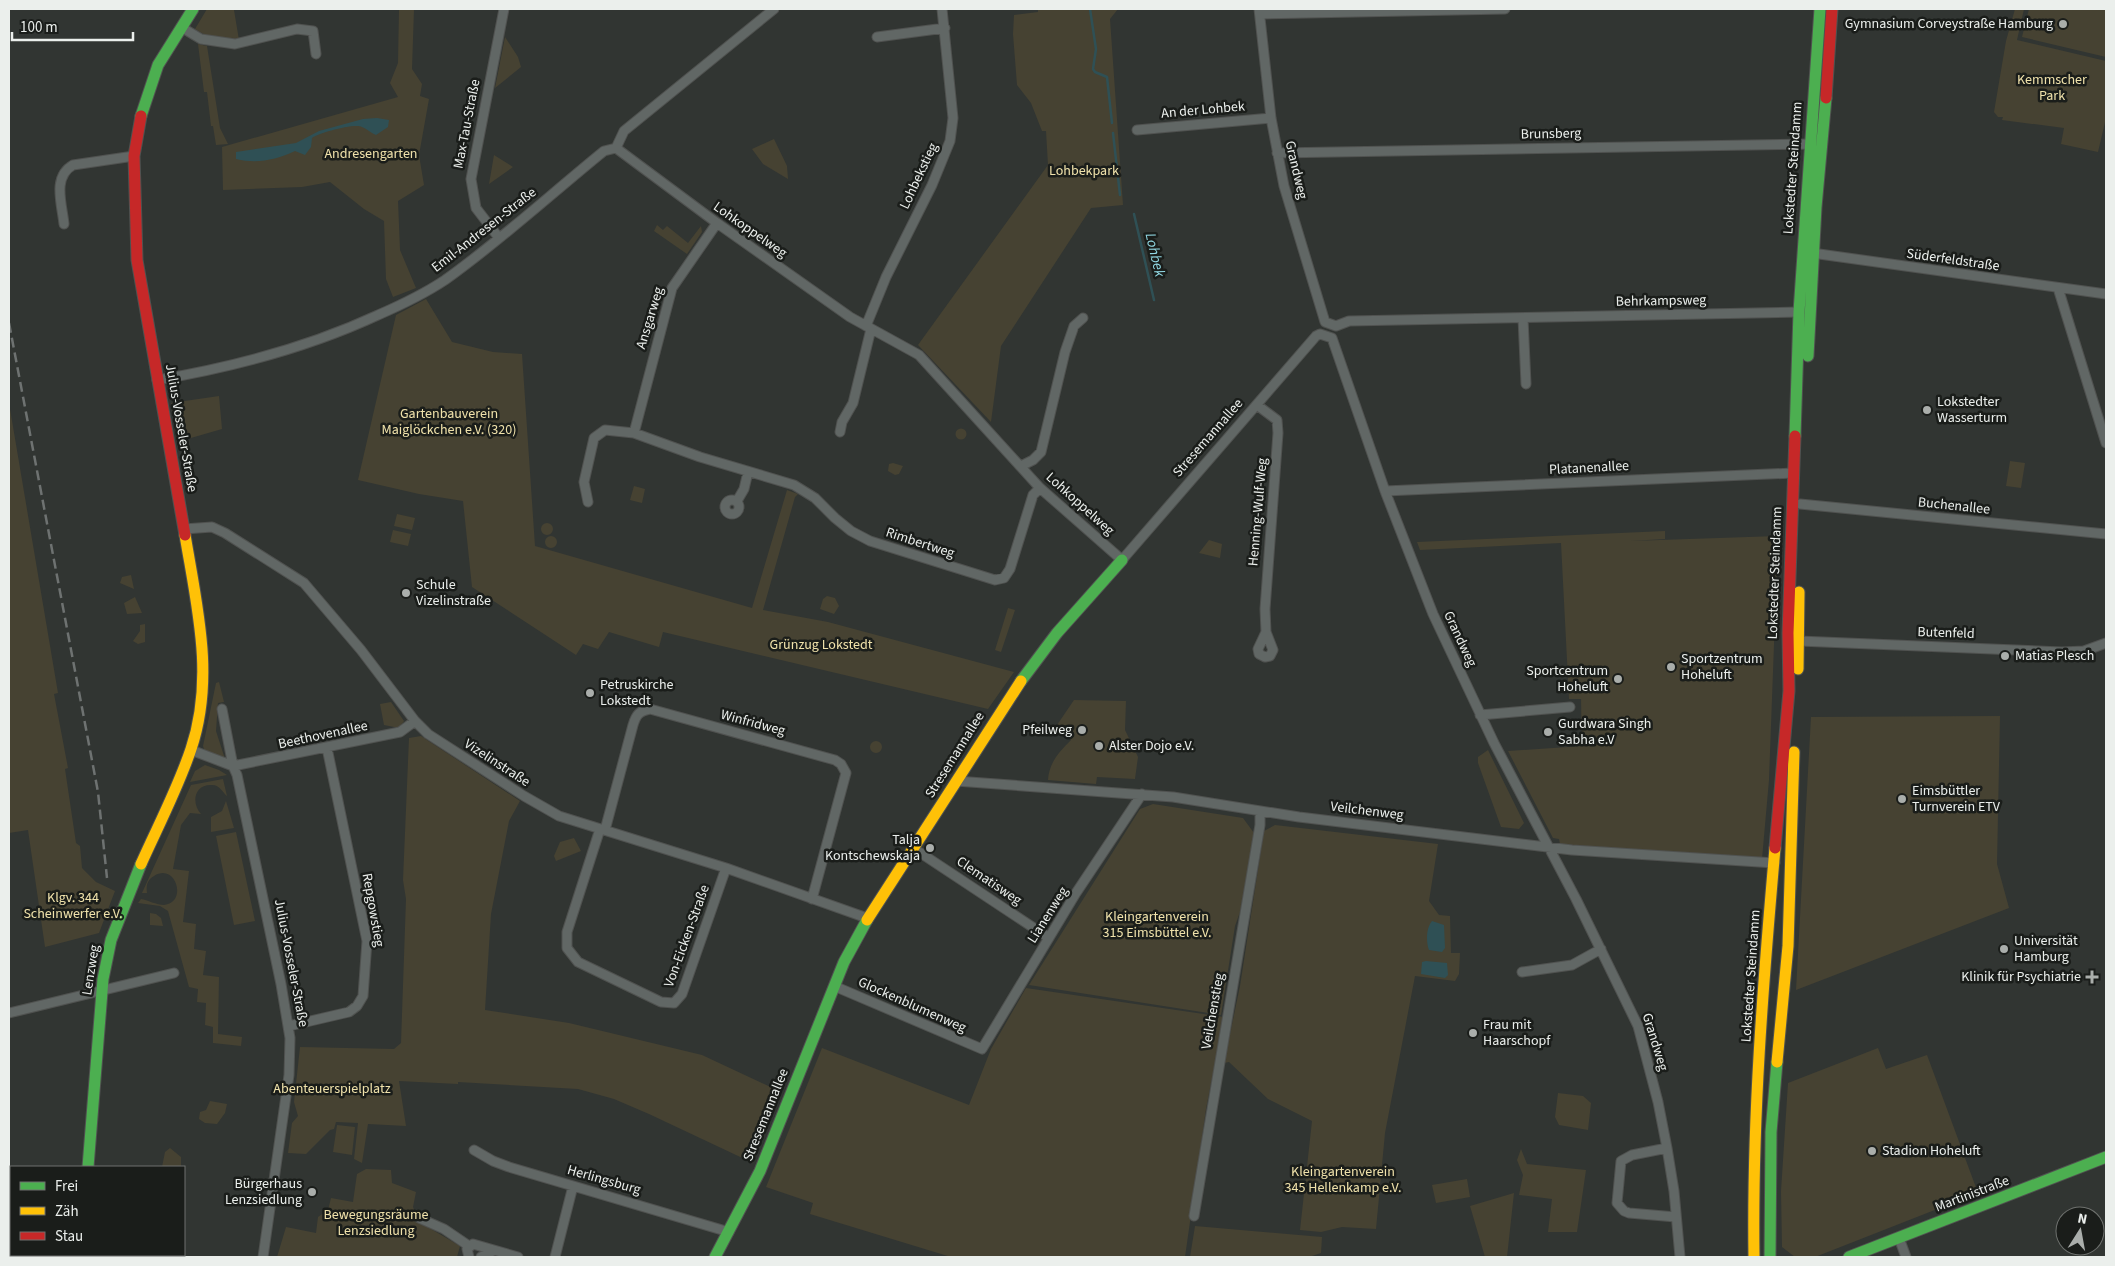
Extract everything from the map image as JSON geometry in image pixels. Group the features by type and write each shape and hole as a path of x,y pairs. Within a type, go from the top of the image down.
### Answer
{"main road":[{"name":"Julius-Vosseler-Straße","path":"193,9 158,65 149,88 134,156 138,260 204,649 205,671 201,704"},
{"name":"Lokstedter Steindamm","path":"1754,1257 1753,1183 1766,956 1789,691 1788,629 1799,312 1809,144 1820,9"},
{"name":"Lokstedter Steindamm","path":"1770,1257 1771,1132 1788,946 1799,641 1800,504 1813,255 1832,9"},
{"name":"Stresemannallee","path":"715,1257 760,1171 834,986 851,946 867,918 1029,669 1057,633 1122,560"},
{"name":"Lenzweg","path":"88,1166 104,971 119,916 190,750 201,704"},
{"name":"Martinistraße","path":"1849,1257 2106,1157"}],"street":[{"name":"Max-Tau-Straße","path":"499,238 476,208 471,179 504,9"},
{"path":"616,148 624,131 774,9"},
{"name":"Lohbekstieg","path":"869,328 886,278 932,185 950,141 953,118 942,9"},
{"path":"1259,12 1505,9"},
{"name":"Grandweg","path":"1259,12 1271,118 1284,186 1318,304 1325,322 1336,326"},
{"path":"181,27 201,39 235,44 297,29 313,31 316,54"},
{"path":"877,37 945,28"},
{"name":"An der Lohbek","path":"1137,130 1271,118"},
{"path":"1809,144 1820,156"},
{"name":"Brunsberg","path":"1277,152 1809,144"},
{"name":"Emil-Andresen-Straße","path":"157,380 266,358 342,332 419,296 444,280 499,238 604,151 616,148"},
{"name":"Lohkoppelweg","path":"616,148 717,223 869,328 902,344 919,356 1040,488 1122,560"},
{"path":"64,224 59,184 61,175 68,168 78,164 134,156"},
{"name":"Ansgarweg","path":"634,433 672,288 717,223"},
{"path":"1803,241 1813,255"},
{"name":"Süderfeldstraße","path":"1813,255 2106,294"},
{"path":"2058,288 2106,443"},
{"name":"Behrkampsweg","path":"1336,326 1349,321 1799,312"},
{"path":"1021,466 1033,460 1041,452 1065,352 1074,326 1083,318"},
{"path":"1523,318 1526,384"},
{"path":"840,432 842,422 853,403 869,328"},
{"name":"Grandweg","path":"1320,334 1332,338 1386,491 1433,614 1480,715 1546,846 1601,949 1638,1026 1658,1102 1667,1148 1680,1257"},
{"name":"Stresemannallee","path":"1122,560 1320,334"},
{"name":"Henning-Wulf-Weg","path":"1257,404 1277,420 1278,433 1265,603 1266,632"},
{"name":"Rimbertweg","path":"588,502 584,482 594,438 605,430 634,433 748,472 794,485 815,498 834,518 851,531 870,542 995,580 1004,578 1010,570 1033,495 1040,488"},
{"path":"737,501 744,489 748,472"},
{"name":"Platanenallee","path":"1386,491 1793,472"},
{"name":"Buchenallee","path":"1800,504 2106,534"},
{"name":"Vizelinstraße","path":"184,529 212,527 225,533 299,580 344,629 415,722 428,734 524,796 559,816 726,868 867,918"},
{"path":"1788,629 1799,641"},
{"name":"Butenfeld","path":"1799,641 2062,652 2084,651 2106,644"},
{"path":"1480,715 1570,707"},
{"name":"Julius-Vosseler-Straße","path":"222,709 289,1026 290,1069 263,1257"},
{"name":"Winfridweg","path":"602,829 636,715 643,710 650,709 835,760 841,764 846,773 812,899"},
{"name":"Beethovenallee","path":"233,766 400,732 415,722"},
{"name":"Repgowstieg","path":"289,1026 349,1012 357,1006 364,989 367,941 327,748"},
{"path":"190,750 233,766"},
{"name":"Veilchenweg","path":"956,781 1142,794 1260,811 1546,846 1775,862"},
{"name":"Lianenweg","path":"978,1049 982,1049 1049,938 1142,794"},
{"name":"Veilchenstieg","path":"1194,1216 1260,825 1260,811"},
{"name":"Von-Eicken-Straße","path":"602,829 567,932 567,948 578,962 661,1002 674,1003 682,994 726,868"},
{"name":"Clematisweg","path":"913,848 1049,938"},
{"path":"1522,972 1572,964 1601,949"},
{"path":"9,1013 174,973"},
{"name":"Glockenblumenweg","path":"834,986 978,1049"},
{"path":"1667,1148 1632,1155 1621,1161 1617,1203 1624,1211 1629,1213 1676,1217"},
{"name":"Herlingsburg","path":"474,1150 493,1161 729,1232"},
{"path":"555,1257 573,1186"},
{"path":"419,1218 444,1229 469,1246 478,1245 518,1257"},
{"path":"1898,1238 1906,1257"},
{"path":"469,1246 466,1253 469,1257"},
{"path":"480,1257 493,1251"}],"green space":[{"path":"207,9 239,9 234,10 239,40 207,36 195,29"},
{"name":"Andresengarten","path":"399,9 414,9 412,69 422,84 420,96 429,99 419,155 424,185 398,201 400,250 416,288 393,297 386,279 384,221 364,209 330,182 302,187 223,190 222,147 398,97 390,83 398,63"},
{"name":"Lohbekpark","path":"1038,9 1118,9 1110,19 1123,205 1091,208 1001,346 991,422 918,345 1048,165 1046,131 1042,131 1031,103 1017,85 1013,34 1014,15 1038,12"},
{"name":"Kemmscher Park","path":"2015,9 2024,9 2017,40 2106,61 2106,118 2098,152 2061,144 2064,128 2002,120 2003,117 1998,117 1994,112 2006,41"},
{"name":"Gymnasium Corveystraße Hamburg","path":"2029,9 2106,9 2106,57 2022,37"},
{"path":"505,37 518,57 521,67 495,88"},
{"path":"198,44 207,46 220,128 228,144 216,145 213,126 211,126 207,92 204,92"},
{"path":"774,139 787,166 788,179 763,164 752,149"},
{"path":"494,155 513,167 489,184"},
{"path":"657,225 663,230 667,226 688,243 701,226 702,232 687,254 654,231"},
{"name":"Gartenbauverein Maiglöckchen e.V. (320)","path":"426,299 452,342 493,352 522,354 535,546 752,608 787,490 798,494 795,497 763,610 828,622 1014,672 988,709 663,632 659,647 609,632 598,649 583,644 576,655 472,587 463,501 419,494 358,480 396,315"},
{"path":"219,396 222,429 177,442 171,403"},
{"name":"Klgv. 344 Scheinwerfer e.V.","path":"9,403 58,693 54,694 68,768 65,769 76,843 80,846 82,868 96,882 115,891 99,933 45,947 28,830 9,833"},
{"path":"961,428 967,434 961,440 955,434"},
{"path":"2010,461 2025,463 2021,488 2006,486"},
{"path":"893,463 903,466 899,474 895,475 888,471 889,464"},
{"path":"634,486 645,489 642,503 630,500"},
{"path":"397,514 415,518 412,530 394,526"},
{"path":"545,523 549,523 553,529 549,535 545,535 541,531 541,527"},
{"path":"393,530 411,534 408,546 390,542"},
{"name":"Sportzentrum Hoheluft","path":"1665,531 1665,539 1630,541 1778,536 1769,780 1762,859 1560,844 1559,839 1553,838 1508,751 1582,746 1581,699 1569,699 1561,543 1420,550 1417,542"},
{"path":"549,536 553,536 557,542 553,548 549,548 545,544 545,540"},
{"path":"1209,540 1222,544 1220,558 1199,553"},
{"path":"131,575 134,589 120,583 122,577"},
{"path":"827,596 835,598 839,606 834,614 820,609 823,599"},
{"path":"135,597 142,613 127,614 124,603"},
{"path":"1008,608 1015,610 1001,652 995,650"},
{"path":"145,624 145,642 138,644 133,641 140,631 140,625"},
{"path":"219,682 224,702 218,703 216,731 225,759 205,752 203,746 216,683"},
{"name":"Alster Dojo e.V.","path":"1074,700 1126,701 1125,730 1138,757 1135,779 1097,777 1096,784 1048,780 1050,768 1055,758 1071,740 1057,725"},
{"path":"391,702 404,721 399,728 384,725 380,704"},
{"name":"Eimsbüttler Turnverein ETV","path":"2000,716 1997,864 2009,908 1796,990 1811,717"},
{"name":"Abenteuerspielplatz","path":"421,736 520,801 509,821 491,914 485,1010 569,1023 702,1055 781,1092 753,1163 614,1099 578,1089 458,1082 458,1084 399,1081 406,1126 368,1124 362,1163 354,1159 358,1123 336,1122 334,1129 330,1130 306,1154 288,1153 292,1123 298,1116 294,1102 300,1047 394,1049 401,1043 406,899 403,880 409,738"},
{"path":"876,741 882,747 876,753 870,747"},
{"path":"1488,750 1524,823 1519,829 1501,827 1478,763 1478,757"},
{"path":"205,765 227,775 190,782 195,771"},
{"path":"223,779 227,796 215,785 206,786 198,791 195,800 201,814 190,813 181,825 173,869 189,871 183,922 196,924 194,949 206,951 203,975 219,977 218,1034 242,1037 241,1046 213,1043 213,1027 205,1025 206,1003 197,1002 198,989 189,987 168,911 160,906 138,903 141,899 164,905 171,903 176,898 176,884 173,878 168,874 162,873 148,881 147,893 142,893 191,785"},
{"path":"226,801 234,828 211,832 211,817 222,811"},
{"name":"Kleingartenverein 315 Eimsbüttel e.V.","path":"1153,804 1243,818 1254,833 1240,912 1235,926 1221,1015 1029,985 1140,809"},
{"name":"Kleingartenverein 345 Hellenkamp e.V.","path":"1275,825 1438,844 1429,901 1439,915 1450,916 1451,953 1460,953 1459,974 1455,981 1415,976 1385,1133 1376,1229 1342,1227 1321,1232 1300,1230 1312,1121 1268,1099 1229,1062 1224,1063 1240,986 1264,831"},
{"path":"236,832 255,921 234,925 216,836"},
{"path":"574,838 581,851 556,861 554,856 560,842"},
{"path":"150,913 156,914 161,918 163,926 150,925"},
{"path":"1026,988 1224,1017 1206,1109 1185,1257 951,1257 810,1214 813,1203 766,1187 822,1048 969,1105 991,1049"},
{"name":"Stadion Hoheluft","path":"1878,1048 1886,1069 1927,1055 1978,1193 1815,1257 1795,1257 1782,1247 1781,1191 1788,1083"},
{"path":"1558,1093 1583,1096 1591,1103 1588,1130 1559,1125 1555,1117"},
{"path":"210,1101 227,1104 225,1113 217,1124 205,1123 199,1119 200,1112 206,1110"},
{"path":"337,1125 355,1127 352,1155 333,1152"},
{"path":"170,1148 181,1157 181,1166 162,1166 165,1152"},
{"path":"1521,1149 1527,1164 1586,1170 1577,1232 1548,1232 1552,1199 1519,1195 1523,1175 1517,1160"},
{"name":"Bewegungsräume Lenzsiedlung","path":"366,1169 391,1170 392,1183 416,1192 413,1207 419,1222 460,1246 457,1257 277,1257 286,1227 316,1233 318,1217 328,1210 331,1198 353,1202 357,1174"},
{"path":"1467,1179 1470,1197 1436,1203 1432,1185"},
{"path":"1514,1193 1507,1257 1485,1257 1470,1206"},
{"path":"1195,1226 1322,1237 1321,1253 1309,1257 1190,1257"},
{"path":"10,1252 10,1256 62,1256 61,1257 9,1257"}],"water":[{"path":"377,118 389,120 388,127 376,135 362,127 345,127 312,138 311,147 305,155 295,151 281,157 266,160 236,159 236,152 296,143 319,131 363,119"},
{"path":"1432,921 1444,925 1445,948 1442,952 1429,950 1427,935"},
{"path":"1422,962 1447,963 1448,975 1445,978 1421,974"}],"waterway":[{"name":"Lohbek","path":"1090,9 1096,49 1093,69 1095,72 1107,77 1112,123"},
{"name":"Lohbek","path":"1113,133 1120,195"},
{"name":"Lohbek","path":"1134,214 1154,300"}],"railway":[{"path":"9,323 98,792 107,878"}],"traffic: fast":[{"path":"141,116 158,65 193,9"},
{"path":"1795,436 1799,312 1820,9"},
{"path":"1808,356 1816,207 1826,98"},
{"path":"1021,681 1057,633 1122,560"},
{"path":"88,1166 103,979 111,940 141,864"},
{"path":"715,1257 760,1171 844,962 867,920"},
{"path":"1770,1257 1771,1132 1777,1062"},
{"path":"1849,1257 2106,1157"}],"traffic: slow":[{"path":"141,864 186,764 198,722 202,696 202,642 185,535"},
{"path":"1798,669 1799,592"},
{"path":"867,920 1021,681"},
{"path":"1777,1062 1788,946 1794,752"},
{"path":"1754,1257 1757,1103 1775,848"}],"traffic: jam":[{"path":"1826,98 1832,9"},
{"path":"141,116 134,156 137,260 185,535"},
{"path":"1775,848 1789,691 1788,633 1795,436"}],"place":[{"name":"Gymnasium Corveystraße Hamburg","path":"2063,24"},
{"name":"Lokstedter Wasserturm","path":"1927,410"},
{"name":"Schule Vizelinstraße","path":"406,593"},
{"name":"Matias Plesch","path":"2005,656"},
{"name":"Sportzentrum Hoheluft","path":"1671,667"},
{"name":"Sportcentrum Hoheluft","path":"1618,679"},
{"name":"Petruskirche Lokstedt","path":"590,693"},
{"name":"Pfeilweg","path":"1082,730"},
{"name":"Gurdwara Singh Sabha e.V","path":"1548,732"},
{"name":"Alster Dojo e.V.","path":"1099,746"},
{"name":"Eimsbüttler Turnverein ETV","path":"1902,799"},
{"name":"Talja Kontschewskaja","path":"930,848"},
{"name":"Universität Hamburg","path":"2004,949"},
{"name":"Klinik für Psychiatrie","path":"2092,977"},
{"name":"Frau mit Haarschopf","path":"1473,1033"},
{"name":"Stadion Hoheluft","path":"1872,1151"},
{"name":"Bürgerhaus Lenzsiedlung","path":"312,1192"}],"park label":[{"name":"Grünzug Lokstedt","path":"821,645"}]}
